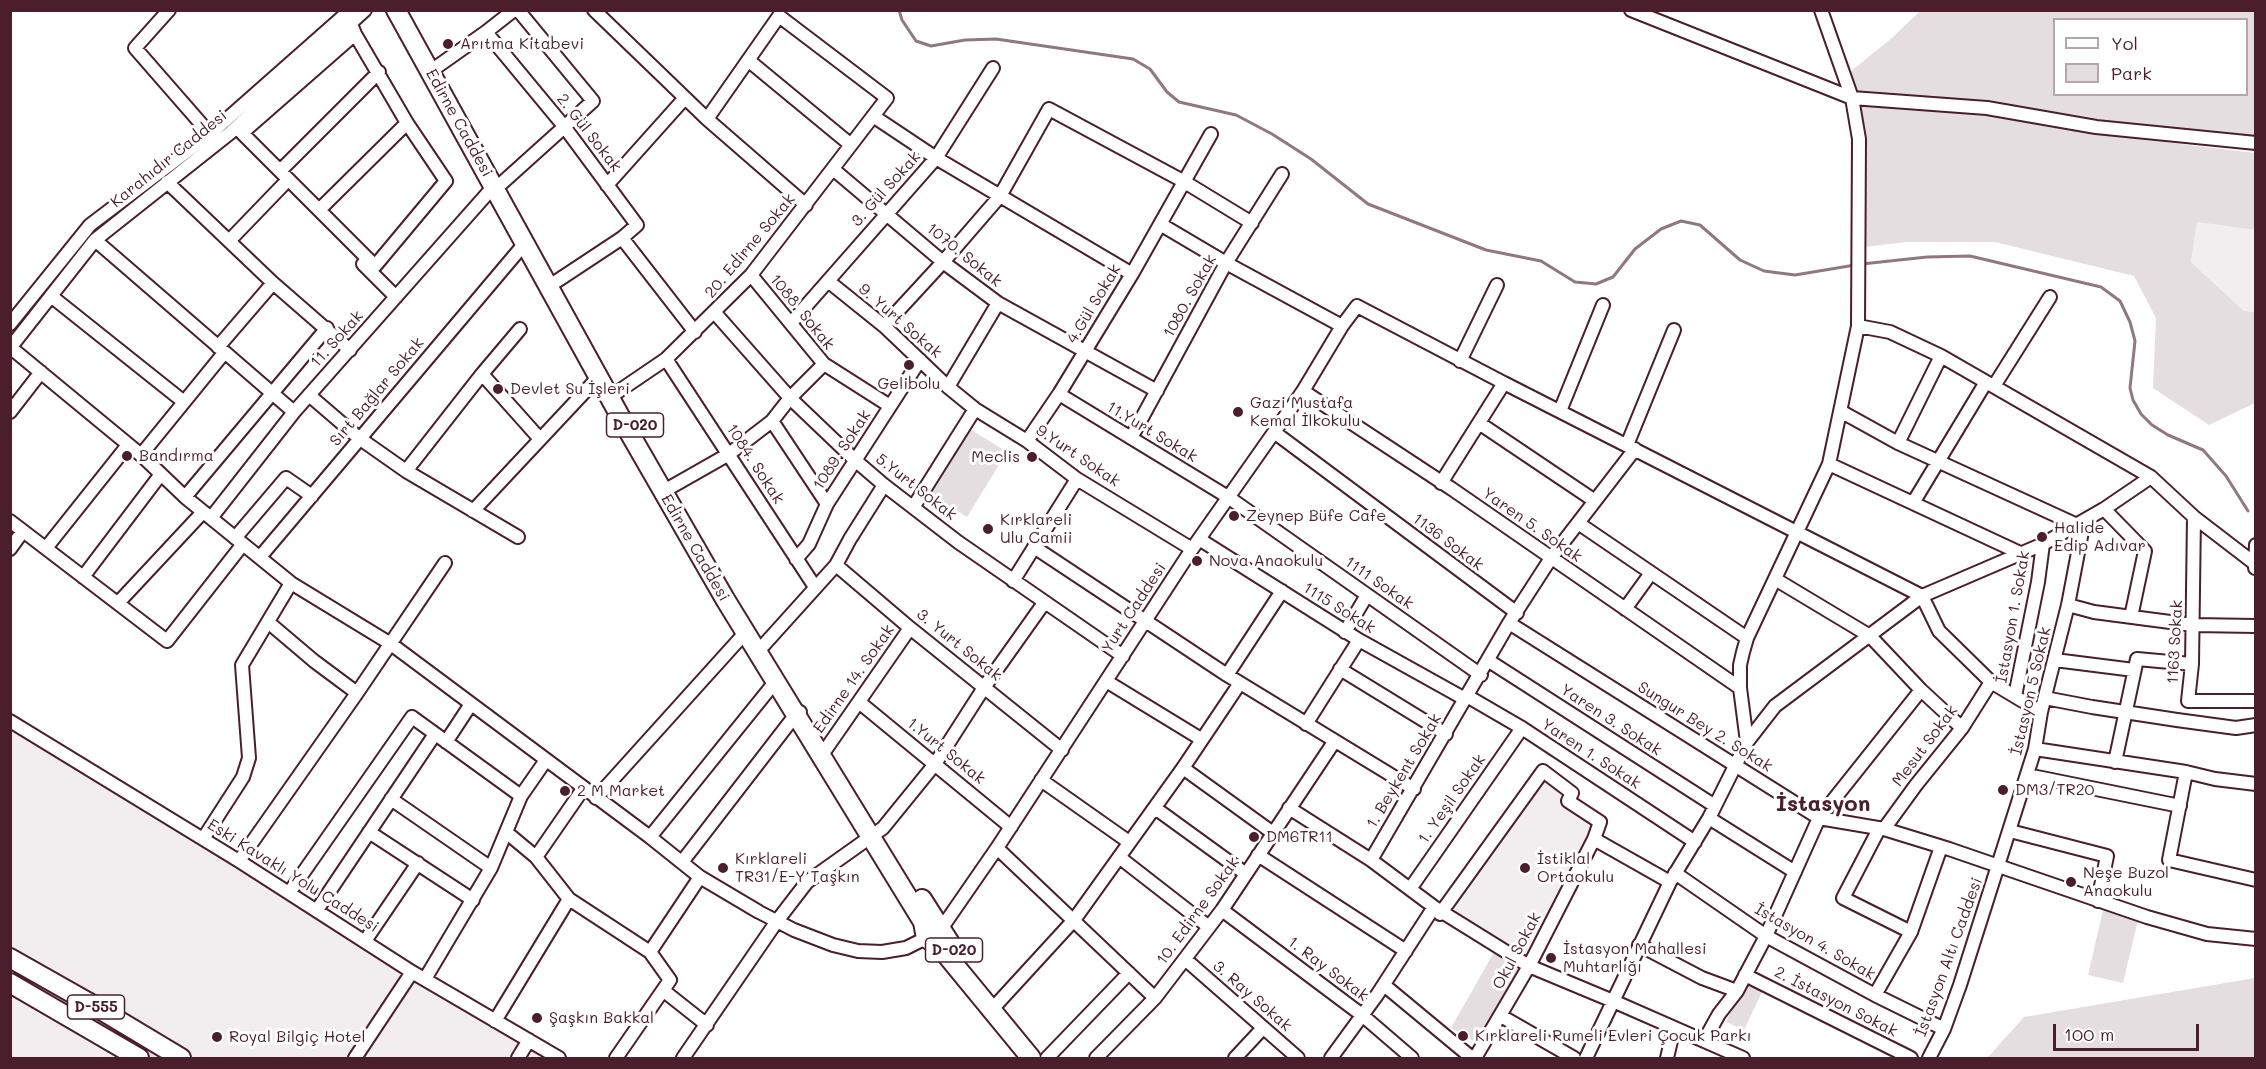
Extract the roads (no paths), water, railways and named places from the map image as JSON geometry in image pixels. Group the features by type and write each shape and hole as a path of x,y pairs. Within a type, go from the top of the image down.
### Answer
{"highway":[{"name":"Edirne Caddesi","path":"396,10 557,280 616,393 799,713 934,934 1031,1059"},
{"name":"Edirne Caddesi","path":"407,10 438,66 589,362 745,633 775,682 825,749 873,834"},
{"name":"Edirne Caddesi","path":"934,934 1045,1059"},
{"name":"D-555","path":"10,958 181,1059"},
{"name":"D-555","path":"10,983 139,1059"}],"street":[{"path":"169,10 135,48 210,134"},
{"path":"10,324 90,225 210,134 352,10"},
{"name":"Karahıdır Caddesi","path":"11,348 96,240 230,133 353,29 365,10"},
{"path":"438,66 516,10"},
{"name":"11. Sokak","path":"118,603 207,515 294,412 498,184 592,102 516,10"},
{"path":"594,10 684,99 806,205"},
{"path":"1631,10 1852,98 1988,108 2096,127 2256,143"},
{"path":"1747,742 1740,688 1740,665 1747,639 1829,464 1842,412 1858,326 1858,139 1852,98 1821,10"},
{"name":"20. Edirne Sokak","path":"616,393 666,359 751,275 887,98 779,16 748,60"},
{"path":"353,29 379,72 408,123 446,181 375,266 242,134 353,29"},
{"name":"2. Gül Sokak","path":"486,32 564,127 638,225 622,238"},
{"path":"707,119 748,60 851,145"},
{"name":"3. Gül Sokak","path":"791,323 936,158 993,68"},
{"path":"280,171 379,72"},
{"path":"608,184 684,99"},
{"path":"884,326 1000,196 1049,109 1183,181 1252,223"},
{"path":"873,116 936,158 1132,274"},
{"path":"319,210 408,123"},
{"path":"230,133 396,297"},
{"name":"4.Gül Sokak","path":"1027,441 1059,394 1132,274 1210,134"},
{"name":"1070. Sokak","path":"833,169 943,262 998,303 1157,391"},
{"name":"1080. Sokak","path":"1131,438 1226,263 1282,174"},
{"path":"167,182 273,283 350,350"},
{"path":"229,241 283,185"},
{"path":"1160,224 1342,326"},
{"path":"557,280 622,238 695,332"},
{"path":"96,240 294,412"},
{"name":"Sırt Bağlar Sokak","path":"260,557 520,249"},
{"name":"1088. Sokak","path":"751,275 825,364 890,406"},
{"name":"9. Yurt Sokak","path":"828,281 884,326 948,387"},
{"path":"141,455 184,402 273,283"},
{"path":"1497,285 1460,360 1922,596 1939,631 1991,682 2041,712"},
{"path":"51,296 184,402"},
{"path":"1913,504 1990,384 2050,297"},
{"path":"948,387 998,303"},
{"path":"1560,411 1603,305"},
{"name":"Yurt Caddesi","path":"934,934 998,848 1195,544 1303,391 1342,326 1357,306 1460,360"},
{"name":"5.Yurt Sokak","path":"715,313 790,398 884,485 958,542 1123,656"},
{"path":"1858,326 1890,332 1941,356 2151,477 2194,517 2255,567"},
{"path":"185,497 327,328"},
{"path":"406,471 520,329"},
{"name":"1. Beykent Sokak","path":"1371,860 1513,618 1551,558 1595,501 1631,447 1674,330"},
{"path":"11,348 141,455 185,497 291,583 391,644 650,837 700,877 759,912 832,945 858,951 895,950 906,948 934,934"},
{"path":"1898,443 1941,356"},
{"name":"1084. Sokak","path":"666,359 816,587"},
{"name":"1089. Sokak","path":"796,559 809,544 827,504 920,360"},
{"path":"671,487 729,454 772,421 790,398 825,364"},
{"path":"10,412 41,372"},
{"path":"482,374 540,439"},
{"path":"473,511 593,383"},
{"path":"1442,483 1504,383"},
{"name":"9.Yurt Sokak","path":"948,387 975,409 1027,441 1077,479 1195,544"},
{"name":"Yaren 5. Sokak","path":"1303,391 1442,483 1740,688"},
{"name":"11.Yurt Sokak","path":"1059,394 1228,497"},
{"path":"309,395 359,438 406,471 518,537"},
{"path":"914,506 975,409"},
{"path":"1842,412 1898,443 2080,523"},
{"path":"772,421 827,504"},
{"path":"1479,423 1595,501"},
{"name":"1136 Sokak","path":"1274,432 1513,618"},
{"path":"46,548 128,445"},
{"path":"1829,464 2020,553"},
{"path":"83,577 161,474"},
{"path":"1586,1059 1672,878 1709,818 1747,742 1775,706 1922,596 2043,544 2104,509 2151,477"},
{"path":"10,521 167,641 286,478 312,495"},
{"path":"1013,580 1077,479"},
{"path":"762,647 836,565 884,485"},
{"name":"1111 Sokak","path":"1228,497 1481,675"},
{"path":"2104,509 2145,551 2131,617"},
{"name":"1163 Sokak","path":"2194,517 2192,664 2188,701 2256,701"},
{"path":"1578,523 1747,639"},
{"name":"İstasyon 5 Sokak","path":"1999,866 2035,749 2041,712 2068,606 2080,523"},
{"path":"10,549 23,531"},
{"name":"1115 Sokak","path":"1195,544 1282,591 1359,640 1466,698"},
{"name":"İstasyon 1. Sokak","path":"2016,696 2043,544"},
{"path":"2255,567 2256,546"},
{"path":"1034,547 1227,675 1414,789"},
{"path":"239,861 445,563"},
{"name":"3. Yurt Sokak","path":"836,565 910,628 1062,750"},
{"path":"1625,609 1651,573"},
{"path":"1775,579 1870,636 1921,690 1962,728"},
{"path":"203,839 243,777 249,758 242,665 291,583"},
{"path":"1227,675 1282,591"},
{"path":"1345,632 1367,595"},
{"path":"683,1059 777,921 807,882 890,820 935,764 1044,603"},
{"path":"2068,606 2193,625 2256,626"},
{"name":"Sungur Bey 2. Sokak","path":"1513,618 1735,765 1820,818 1881,829 1999,866 2098,901 2207,934 2256,939"},
{"path":"268,622 314,661 357,693"},
{"name":"Edirne 14. Sokak","path":"825,749 910,628"},
{"path":"596,798 745,633"},
{"path":"1306,724 1359,640"},
{"path":"2115,762 2137,659 2192,664"},
{"path":"2055,660 2134,670"},
{"name":"Yaren 3. Sokak","path":"1489,661 1715,806"},
{"path":"1341,669 1446,734"},
{"path":"1106,681 1201,739"},
{"path":"650,837 775,682"},
{"name":"Mesut Sokak","path":"1911,932 1843,898 1881,829 1962,728 1991,682"},
{"path":"996,1005 1074,920 1155,808 1240,683"},
{"path":"1704,1041 1719,1014 1737,991 1766,936 1820,818 1921,690"},
{"name":"Yaren 1. Sokak","path":"1466,698 1522,728 1695,842"},
{"path":"2045,698 2236,728 2256,725"},
{"name":"1.Yurt Sokak","path":"859,702 1011,827"},
{"path":"446,742 471,704"},
{"path":"682,862 799,713"},
{"path":"289,893 412,717 521,796"},
{"name":"Eski Kavaklı Yolu Caddesi","path":"10,721 239,861 412,972 559,1059"},
{"name":"1. Yeşil Sokak","path":"1410,889 1522,728"},
{"path":"317,910 435,734"},
{"name":"10. Edirne Sokak","path":"1096,1059 1155,998 1222,910 1334,742"},
{"path":"2035,749 2186,772 2215,779 2256,783"},
{"path":"425,979 491,868 521,796 546,760"},
{"path":"1183,768 1273,833"},
{"path":"1331,1059 1406,951 1439,911 1543,771 1572,793 1568,801 1600,822 1594,839 1672,878"},
{"path":"2186,772 2169,860 2256,880"},
{"path":"2027,776 2180,806"},
{"path":"1041,780 1129,842"},
{"path":"536,857 583,789"},
{"path":"391,799 491,868"},
{"path":"1155,808 1246,874"},
{"path":"1289,808 1371,860 1439,911 1528,966 1743,1059"},
{"path":"1709,818 1795,872"},
{"path":"506,831 536,857 569,899 650,952 670,980 616,1059"},
{"path":"2010,831 2107,856 2098,901"},
{"path":"369,832 473,900"},
{"name":"Okul Sokak","path":"1473,1059 1501,1016 1594,839"},
{"path":"1875,995 1911,932 1941,847"},
{"path":"998,848 1155,998"},
{"path":"1258,855 1406,951"},
{"path":"1119,857 1209,927"},
{"path":"365,941 417,863"},
{"name":"İstasyon Altı Caddesi","path":"1929,1059 1944,1029 1999,866"},
{"path":"650,952 700,877"},
{"name":"İstasyon 4. Sokak","path":"1672,878 1766,936 1875,995 1944,1029"},
{"path":"495,1021 569,899"},
{"name":"1. Ray Sokak","path":"1222,910 1362,1015 1412,1059"},
{"path":"1640,945 1702,978 1737,991"},
{"name":"3. Ray Sokak","path":"1185,959 1298,1059"},
{"path":"355,1059 412,972"},
{"path":"1045,1059 1129,973"},
{"name":"2. İstasyon Sokak","path":"1745,975 1911,1059"},
{"path":"1384,985 1473,1059"},
{"path":"664,991 707,1024"},
{"path":"1501,1016 1574,1059"},
{"path":"1235,1059 1263,1028"},
{"path":"1668,1059 1674,1028"},
{"path":"518,1059 529,1040"}],"waterway":[{"path":"899,10 902,20 916,41 931,46 965,40 996,39 1133,59 1150,69 1167,92 1179,102 1236,115 1272,134 1311,159 1368,204 1486,250 1541,261 1575,282 1596,284 1613,277 1635,249 1661,229 1681,221 1700,225 1740,260 1764,271 1795,275 1855,265"},
{"path":"1862,264 1927,257 1970,256 2101,287 2120,301 2130,322 2135,341 2130,388 2133,400 2141,414 2152,425 2168,435 2203,450 2226,476 2248,511"}],"place":[{"name":"Arıtma Kitabevi","path":"448,44"},
{"name":"Gelibolu","path":"909,365"},
{"name":"Devlet Su İşleri","path":"498,389"},
{"name":"Gazi Mustafa Kemal İlkokulu","path":"1238,412"},
{"name":"Bandırma","path":"127,456"},
{"name":"Meclis","path":"1032,457"},
{"name":"Zeynep Büfe Cafe","path":"1234,516"},
{"name":"Kırklareli Ulu Camii","path":"988,529"},
{"name":"Halide Edip Adıvar","path":"2042,537"},
{"name":"Nova Anaokulu","path":"1197,561"},
{"name":"DM3/TR20","path":"2003,790"},
{"name":"2 M Market","path":"565,791"},
{"name":"DM6TR11","path":"1254,837"},
{"name":"Kırklareli TR31/E-Y Taşkın","path":"723,868"},
{"name":"İstiklal Ortaokulu","path":"1525,868"},
{"name":"Neşe Buzol Anaokulu","path":"2071,882"},
{"name":"İstasyon Mahallesi Muhtarlığı","path":"1551,958"},
{"name":"Şaşkın Bakkal","path":"537,1018"},
{"name":"Kırklareli Rumeli Evleri Çocuk Parkı","path":"1463,1036"},
{"name":"Royal Bilgiç Hotel","path":"217,1037"}],"district":[{"name":"İstasyon","path":"1823,804"}]}
